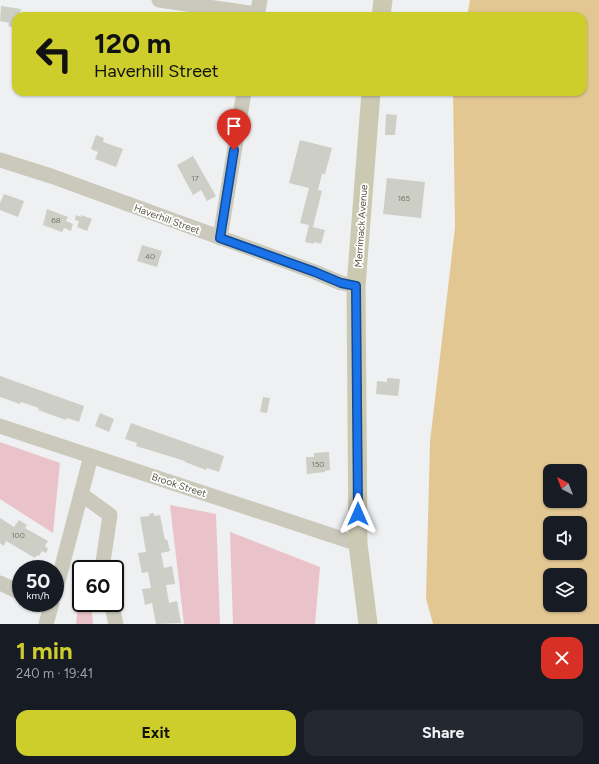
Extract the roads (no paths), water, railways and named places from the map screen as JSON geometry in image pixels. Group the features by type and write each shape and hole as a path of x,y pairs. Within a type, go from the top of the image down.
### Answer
{"main road":[{"path":"381,12 383,0"},
{"name":"Merrimack Avenue","path":"368,624 358,544 356,286 371,96"}],"street":[{"path":"159,0 258,10"},
{"path":"220,238 243,96"},
{"name":"Haverhill Street","path":"0,160 51,176 315,272 341,283 356,286"},
{"name":"Brook Street","path":"0,426 358,544"},
{"path":"62,560 91,456"},
{"path":"81,494 110,515 103,560"},
{"path":"0,583 12,589"},
{"path":"46,624 49,612"},
{"path":"113,612 116,624"}]}
